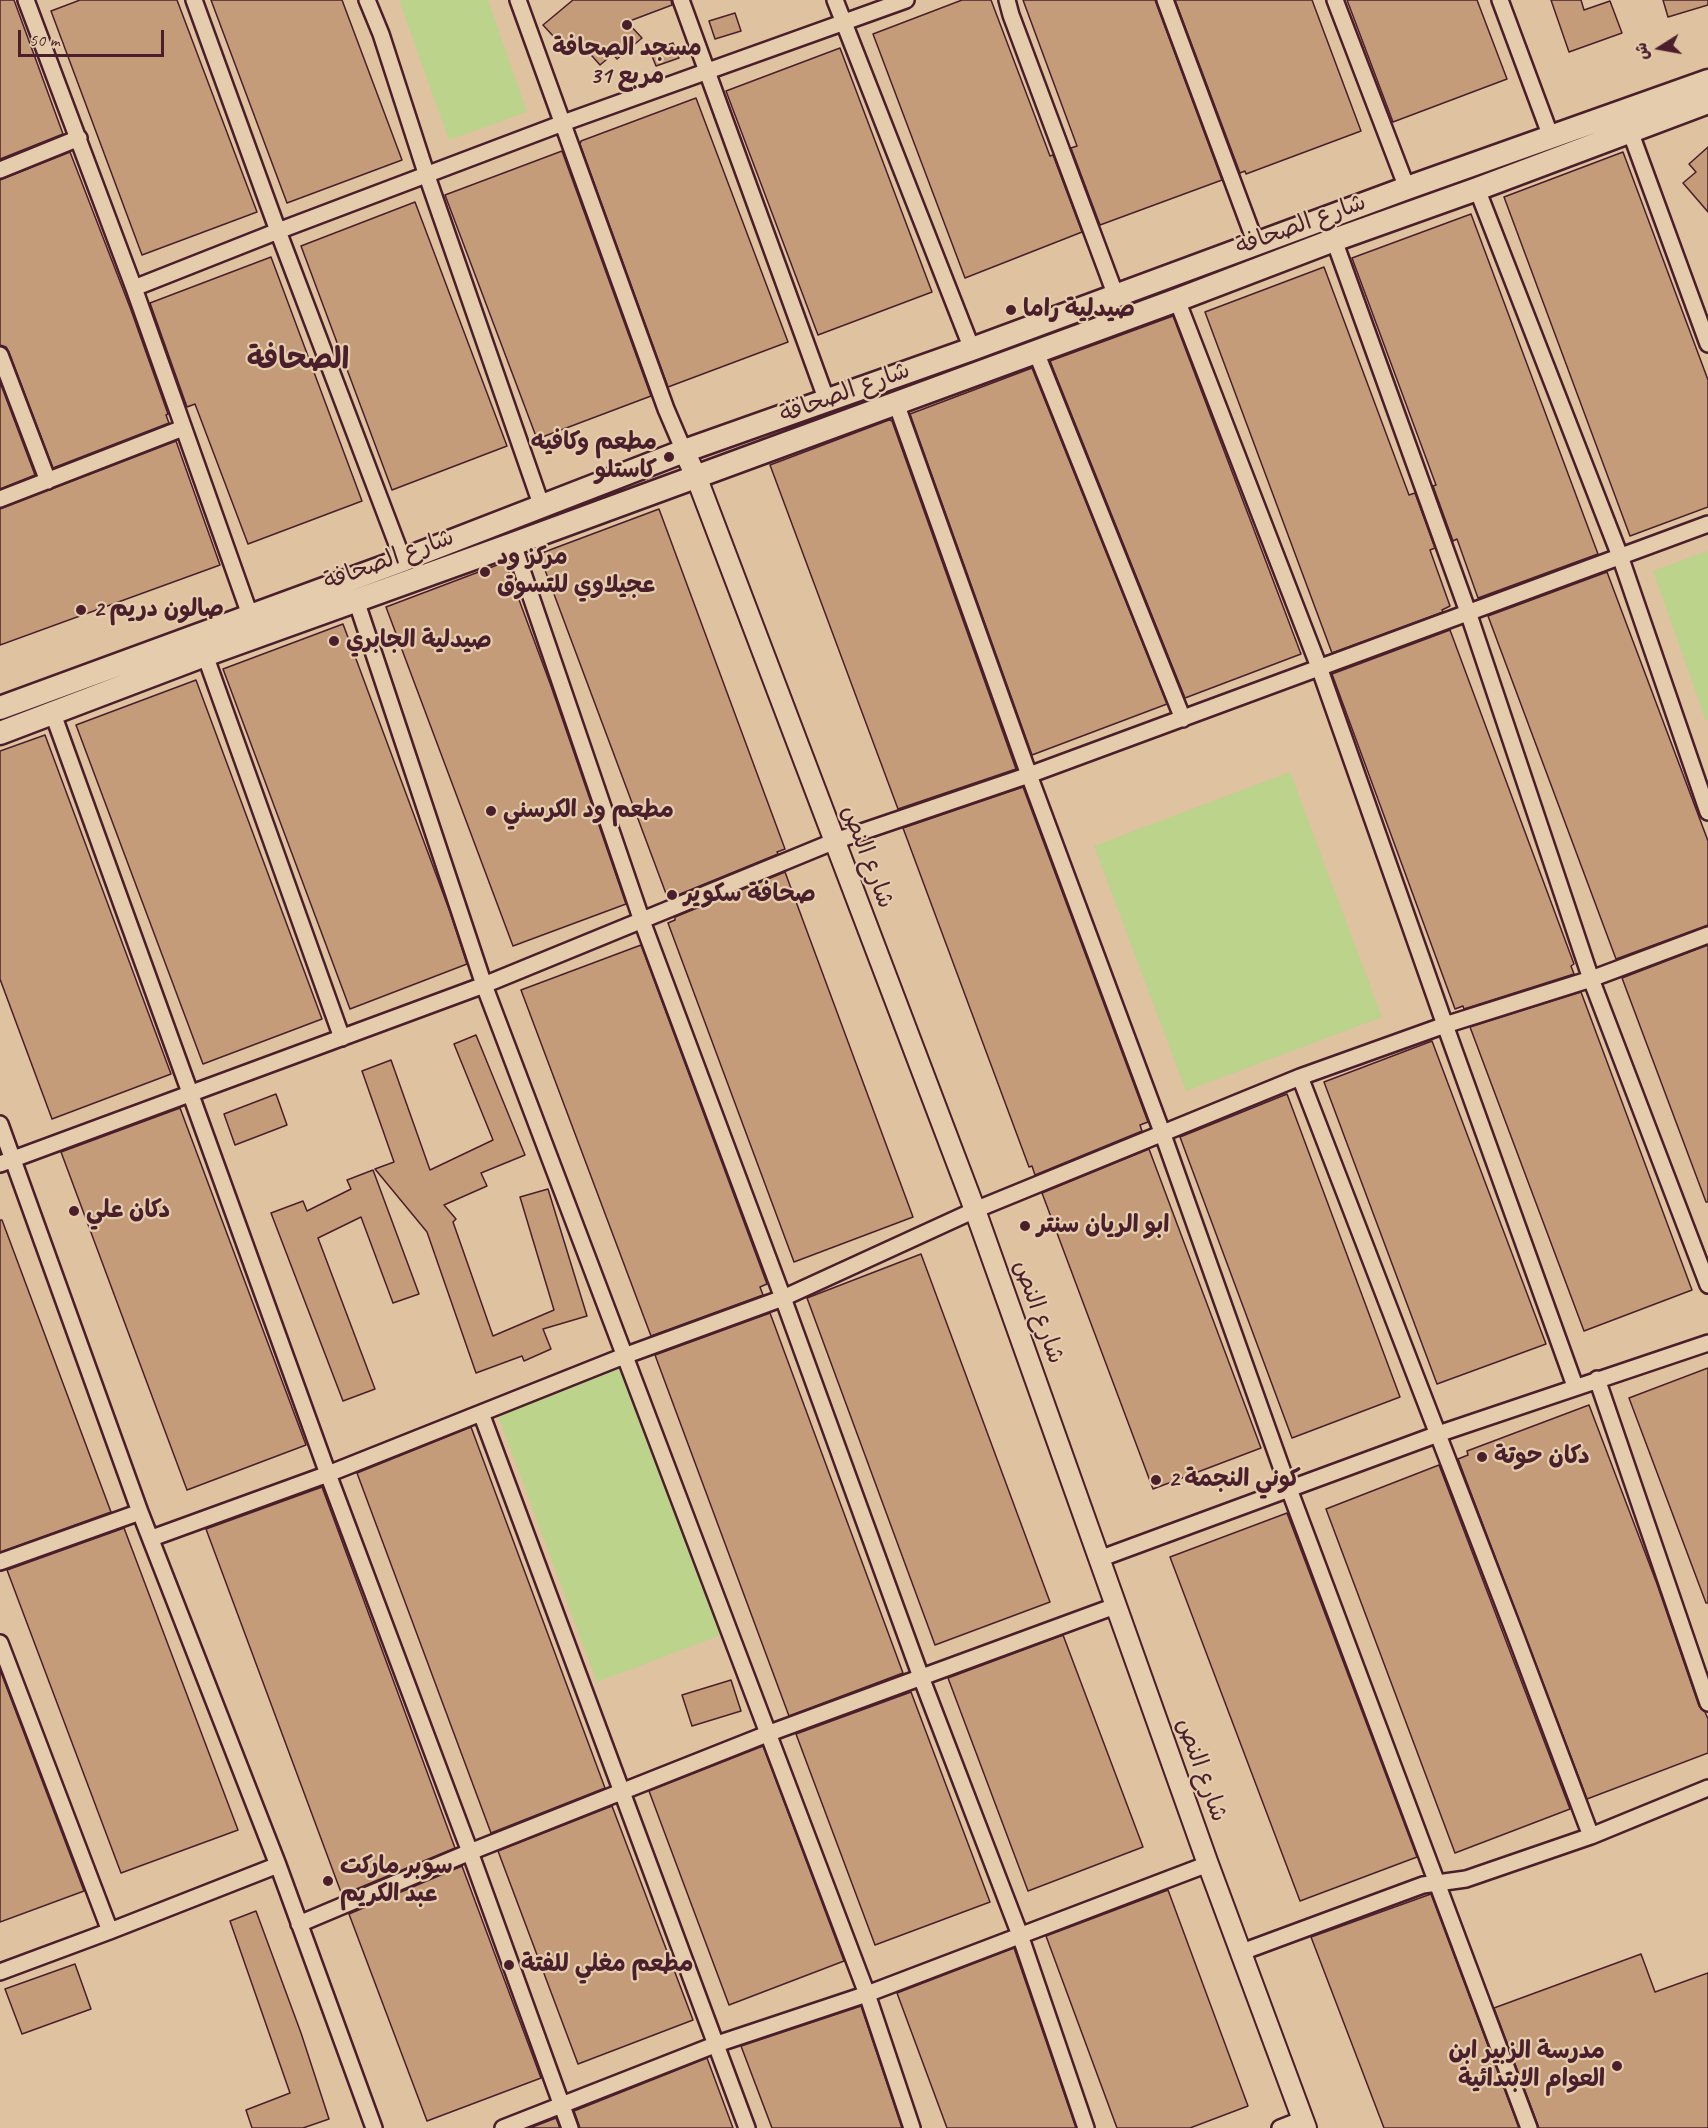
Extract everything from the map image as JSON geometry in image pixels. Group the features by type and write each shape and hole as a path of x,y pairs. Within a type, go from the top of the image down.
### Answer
{"main road":[{"name":"شارع الصحافة","path":"0,708 403,560 684,451 972,349 1407,188 1708,81"},
{"name":"شارع الصحافة","path":"0,733 205,655 1177,300 1708,102"}],"street":[{"path":"26,0 134,288 250,615"},
{"path":"194,0 278,231 403,560"},
{"path":"367,0 381,34 427,176 542,507"},
{"path":"518,0 666,409 684,451"},
{"path":"681,0 827,401"},
{"path":"836,0 972,349"},
{"path":"134,288 563,123 906,0"},
{"path":"1007,0 1116,296"},
{"path":"1165,0 1256,244"},
{"path":"1335,0 1407,188"},
{"path":"1500,0 1551,137"},
{"path":"1630,131 1708,344"},
{"path":"0,170 79,138"},
{"path":"1477,189 1620,556 1708,812"},
{"path":"1334,240 1468,612 1591,979 1708,1285"},
{"path":"1177,300 1319,667 1575,1386"},
{"path":"1036,351 1183,719"},
{"path":"0,355 48,481"},
{"path":"896,403 1029,775 1162,1132 1289,1489 1529,2128"},
{"path":"0,499 183,428"},
{"name":"شارع النص","path":"684,451 696,476 975,1210 1208,1864 1305,2124"},
{"path":"6,1162 484,985 835,842 1183,719 1708,524"},
{"path":"513,544 642,921 921,1677 1020,1935 1086,2128"},
{"path":"356,600 484,985 867,1994 912,2128"},
{"path":"205,655 342,1038"},
{"path":"53,714 328,1474 470,1852 570,2128"},
{"path":"152,1538 328,1474 624,1356 783,1298 975,1210 1300,1077 1445,1024 1591,979 1708,935"},
{"path":"1300,1077 1591,1836"},
{"path":"0,1124 6,1162 278,1865 373,2128"},
{"path":"1099,1559 1438,1434 1708,1343"},
{"path":"1597,1379 1708,1703"},
{"path":"481,1413 747,2128"},
{"path":"0,1562 140,1512"},
{"path":"298,1924 470,1852 767,1734 1115,1606"},
{"path":"0,1643 110,1931"},
{"path":"1242,1952 1423,1885 1467,1879 1591,1836 1708,1788"},
{"path":"502,2128 717,2044 867,1994 1208,1864"},
{"path":"0,1972 278,1865"},
{"path":"1280,2128 1305,2124"}],"green space":[{"path":"399,0 488,0 527,112 449,140"},
{"path":"1708,551 1708,720 1706,721 1653,571"},
{"path":"1290,772 1382,1017 1186,1091 1094,846"},
{"path":"622,1368 721,1635 597,1682 498,1415"}],"building":[{"path":"0,0 14,0 63,134 0,159"},
{"path":"80,0 177,0 257,212 142,255 51,11"},
{"path":"211,0 342,0 402,160 287,203"},
{"path":"573,0 671,0 672,5 627,22 642,38 617,59 613,54 600,65 578,40 567,51 543,25"},
{"path":"962,0 991,0 1050,156 1053,155 1082,232 965,278 873,34"},
{"path":"1023,0 1155,0 1222,180 1100,225 1071,148 1077,146"},
{"path":"1175,0 1312,0 1361,131 1246,174 1245,171 1240,173"},
{"path":"1347,0 1477,0 1507,79 1393,122"},
{"path":"1551,0 1581,0 1584,10 1610,1 1622,33 1569,52"},
{"path":"1663,0 1708,0 1708,5 1668,17"},
{"path":"735,13 741,31 715,39 709,21"},
{"path":"673,43 679,58 656,66 650,51"},
{"path":"840,48 932,292 818,335 726,91"},
{"path":"696,98 788,342 668,387 580,144 581,141"},
{"path":"1708,147 1708,212 1683,183 1696,172 1689,164"},
{"path":"562,151 651,396 537,439 445,195"},
{"path":"70,152 131,310 168,414 166,415 169,423 53,468 9,352 6,347 0,345 0,180"},
{"path":"1623,152 1708,380 1708,507 1630,536 1504,197"},
{"path":"415,202 507,446 392,490 301,246"},
{"path":"1471,214 1598,554 1478,598 1457,539 1453,541 1433,486 1436,485 1352,258"},
{"path":"271,257 362,501 248,544 195,404 187,407 150,303"},
{"path":"1324,267 1409,495 1415,493 1435,548 1430,550 1450,606 1442,610 1443,612 1332,653 1205,312"},
{"path":"1173,316 1301,654 1185,698 1050,361"},
{"path":"1032,368 1167,704 1032,755 910,414"},
{"path":"0,382 35,475 0,489"},
{"path":"889,420 892,421 1016,769 898,809 770,465"},
{"path":"176,441 220,565 0,645 0,509"},
{"path":"659,509 785,849 777,852 778,854 668,899 539,554"},
{"path":"505,562 551,686 626,904 513,946 386,607"},
{"path":"1607,572 1708,841 1708,925 1616,959 1488,616"},
{"path":"343,624 450,912 467,964 350,1009 223,669"},
{"path":"1450,630 1574,964 1571,966 1574,974 1464,1009 1463,1006 1455,1009 1332,674"},
{"path":"196,680 322,1019 203,1064 76,725"},
{"path":"45,735 171,1074 52,1119 0,979 0,751"},
{"path":"1023,787 1148,1122 1140,1125 1142,1131 1035,1175 1032,1166 1029,1167 903,828"},
{"path":"785,872 913,1217 794,1262 668,923 675,920 675,917"},
{"path":"641,945 767,1284 760,1287 763,1295 651,1336 521,990"},
{"path":"1708,945 1708,1202 1706,1202 1622,978"},
{"path":"1581,992 1692,1290 1584,1331 1470,1027"},
{"path":"476,1035 525,1155 481,1173 487,1186 444,1205 456,1219 453,1222 493,1336 554,1310 520,1197 548,1189 587,1316 543,1329 551,1349 524,1361 522,1356 476,1373 427,1232 375,1169 394,1162 362,1071 391,1060 430,1170 493,1140 454,1044"},
{"path":"1432,1041 1546,1344 1437,1384 1324,1082"},
{"path":"276,1094 287,1125 235,1145 224,1114"},
{"path":"1287,1094 1400,1397 1292,1438 1180,1137"},
{"path":"180,1108 306,1445 187,1490 61,1152"},
{"path":"1149,1149 1261,1448 1153,1489 1042,1193"},
{"path":"373,1170 419,1294 393,1303 361,1217 318,1238 375,1389 343,1401 271,1213 303,1201 307,1211 351,1189 347,1180"},
{"path":"0,1220 2,1220 111,1512 0,1552"},
{"path":"921,1254 1050,1602 935,1645 807,1298"},
{"path":"770,1313 903,1673 789,1716 655,1355"},
{"path":"1708,1368 1708,1603 1706,1603 1629,1398"},
{"path":"1589,1405 1657,1584 1699,1706 1708,1719 1708,1753 1587,1799 1458,1459 1468,1455 1467,1451"},
{"path":"471,1427 605,1788 491,1833 357,1473"},
{"path":"1439,1465 1570,1809 1455,1853 1326,1509"},
{"path":"322,1487 455,1848 342,1895 206,1529"},
{"path":"1287,1513 1417,1857 1300,1901 1170,1557"},
{"path":"124,1528 238,1830 121,1873 7,1570"},
{"path":"1063,1635 1143,1847 1028,1891 948,1678"},
{"path":"0,1670 84,1891 0,1922"},
{"path":"731,1680 741,1711 692,1726 682,1695"},
{"path":"911,1692 990,1902 875,1945 796,1734"},
{"path":"763,1746 844,1961 729,2005 649,1791"},
{"path":"612,1806 693,2020 578,2064 498,1851"},
{"path":"462,1866 541,2078 427,2121 349,1914"},
{"path":"1168,1890 1248,2106 1190,2128 1117,2128 1046,1936"},
{"path":"1431,1894 1519,2128 1384,2128 1311,1937"},
{"path":"256,1911 301,2033 329,2119 303,2128 252,2128 246,2110 290,2093 230,1921"},
{"path":"1014,1948 1076,2128 947,2128 897,1993"},
{"name":"مدرسة الزبير ابن العوام الابتدائية","path":"1641,1954 1655,1992 1708,1973 1708,2128 1539,2128 1494,2008"},
{"path":"75,1964 91,2009 22,2034 5,1989"},
{"path":"861,2006 902,2128 772,2128 741,2046"},
{"path":"707,2058 733,2128 580,2128 574,2111"},
{"path":"556,2118 560,2128 530,2128"}],"place":[{"name":"مسجد الصحافة مربع 31","path":"627,25"},
{"name":"صيدلية راما","path":"1011,310"},
{"name":"مطعم وكافيه كاستلو","path":"669,457"},
{"name":"مركز ود عجيلاوي للتسوق","path":"485,572"},
{"name":"صالون دريم 2","path":"81,610"},
{"name":"صيدلية الجابري","path":"334,641"},
{"name":"مطعم ود الكرسني","path":"491,811"},
{"name":"صحافة سكوير","path":"672,895"},
{"name":"دكان علي","path":"74,1211"},
{"name":"ابو الريان سنتر","path":"1025,1226"},
{"name":"دكان حوتة","path":"1482,1457"},
{"name":"كوني النجمة 2","path":"1156,1480"},
{"name":"سوبر ماركت عبد الكريم","path":"328,1881"},
{"name":"مطعم مغلي للفتة","path":"509,1965"},
{"name":"مدرسة الزبير ابن العوام الابتدائية","path":"1617,2066"}],"district":[{"name":"الصحافة","path":"298,360"}]}
